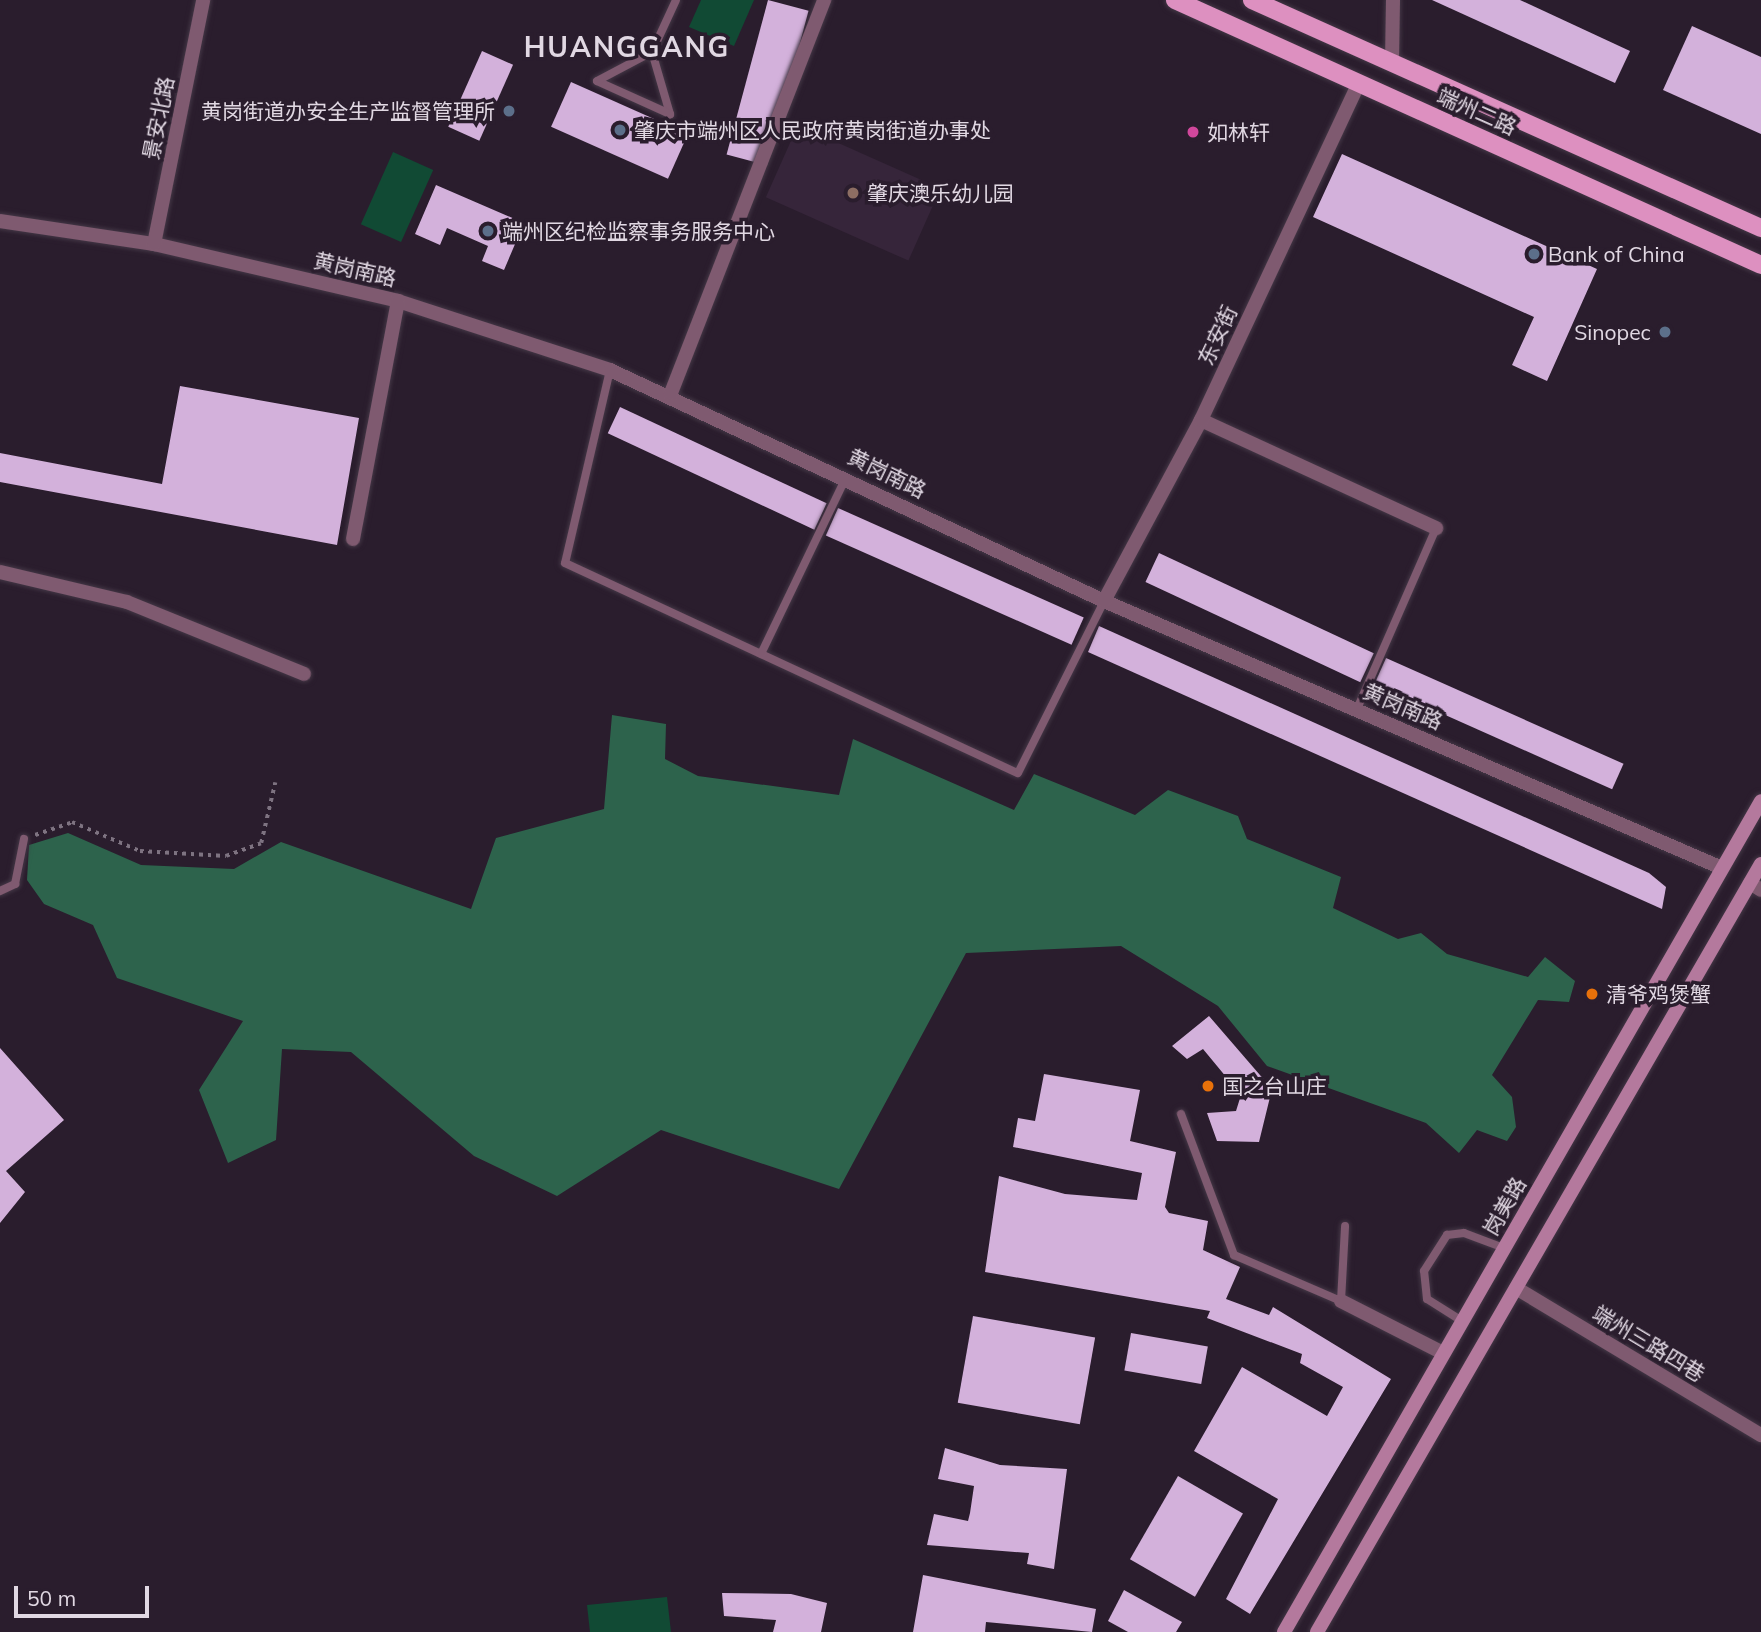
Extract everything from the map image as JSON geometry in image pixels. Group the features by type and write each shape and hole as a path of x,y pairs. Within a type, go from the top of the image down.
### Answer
{"main road":[{"name":"端州二路","path":"1175,0 1761,265"},
{"name":"端州二路","path":"1252,0 1761,228"},
{"path":"1645,212 1657,182"},
{"name":"岗美路","path":"1284,1632 1761,801"},
{"path":"1317,1632 1516,1288 1756,887 1761,864"}],"street":[{"name":"景安北路","path":"154,244 203,0"},
{"path":"671,393 824,0"},
{"path":"1392,63 1393,0"},
{"name":"东安街","path":"1104,601 1201,420 1359,83"},
{"name":"黄岗南路","path":"0,221 154,244 398,301 610,370 671,393 1104,601 1723,868"},
{"path":"353,539 398,301"},
{"path":"1201,420 1436,528"},
{"path":"0,572 127,602 304,674"},
{"name":"端州三路四巷","path":"1516,1288 1761,1435"},
{"path":"1340,1301 1444,1353"}],"lane":[{"path":"652,52 670,114 597,82 652,52 676,0"},
{"path":"610,370 565,563 1018,774 1104,601"},
{"path":"761,654 846,477"},
{"path":"1357,709 1436,528"},
{"path":"0,891 15,884 23,839"},
{"path":"1181,1114 1234,1255 1340,1301 1345,1226"},
{"path":"1462,1321 1427,1299 1424,1271 1447,1235 1464,1233 1504,1248"}],"path":[{"path":"23,839 72,822 140,851 226,856 261,843 275,783"}],"shaded area":[{"name":"肇庆澳乐幼儿园","path":"798,125 941,188 908,261 766,197"}],"green space":[{"path":"701,0 754,0 734,46 689,27"},
{"path":"393,152 433,170 401,242 361,224"},
{"path":"612,715 666,724 665,759 698,776 839,795 853,739 1014,810 1034,774 1135,815 1168,790 1238,816 1247,839 1341,877 1333,908 1398,939 1421,933 1447,954 1528,977 1545,957 1575,981 1569,1002 1538,1000 1492,1075 1512,1097 1516,1127 1507,1141 1477,1130 1459,1153 1426,1123 1267,1066 1218,1006 1121,946 966,953 839,1189 661,1130 557,1196 474,1156 351,1052 282,1049 276,1140 228,1163 199,1090 243,1021 117,978 93,925 44,904 27,880 29,845 68,833 141,865 234,869 281,842 471,909 496,838 604,809"},
{"path":"667,1597 671,1632 590,1632 587,1605"}],"building":[{"path":"768,0 809,11 767,165 727,155"},
{"path":"1432,0 1520,0 1630,51 1615,83"},
{"path":"1692,26 1761,57 1761,134 1663,90"},
{"path":"482,51 513,65 479,141 448,127"},
{"name":"肇庆市端州区人民政府黄岗街道办事处","path":"571,82 688,134 668,179 551,127"},
{"path":"1342,154 1597,269 1547,381 1512,365 1534,317 1313,217"},
{"name":"端州区纪检监察事务服务中心","path":"436,185 524,223 504,270 482,261 488,246 447,228 440,245 415,234"},
{"path":"180,386 359,418 337,545 0,482 0,453 162,484"},
{"path":"620,407 827,503 814,530 608,433"},
{"path":"838,508 1084,617 1072,645 826,535"},
{"path":"1159,553 1374,653 1360,682 1145,582"},
{"path":"1099,626 1649,873 1666,887 1662,909 1088,652"},
{"path":"1386,658 1624,764 1612,789 1375,684"},
{"path":"1209,1016 1272,1089 1259,1142 1217,1141 1207,1113 1236,1111 1241,1095 1203,1049 1187,1059 1172,1046"},
{"path":"0,1048 64,1120 6,1171 25,1192 0,1223"},
{"path":"1044,1074 1140,1090 1130,1141 1176,1152 1165,1207 1169,1213 1208,1221 1203,1250 1240,1267 1226,1299 1269,1315 1273,1307 1391,1379 1250,1614 1226,1599 1278,1499 1194,1451 1242,1367 1327,1416 1343,1387 1300,1363 1302,1354 1207,1318 1210,1311 985,1272 999,1176 1065,1194 1137,1200 1142,1173 1013,1147 1018,1118 1035,1121"},
{"path":"973,1316 1095,1338 1080,1424 958,1403"},
{"path":"1131,1333 1208,1347 1201,1384 1124,1370"},
{"path":"945,1448 1000,1465 1067,1469 1054,1569 1027,1564 1029,1553 927,1545 934,1514 968,1521 970,1513 974,1486 938,1479"},
{"path":"1178,1476 1243,1514 1195,1597 1130,1559"},
{"path":"923,1575 1096,1609 1092,1632 986,1622 985,1632 913,1632"},
{"path":"1124,1590 1182,1622 1176,1632 1128,1632 1108,1621"},
{"path":"722,1593 791,1594 827,1603 821,1632 773,1632 776,1620 724,1616"}],"place":[{"name":"黄岗街道办安全生产监督管理所","path":"509,111"},
{"name":"肇庆市端州区人民政府黄岗街道办事处","path":"620,130"},
{"name":"如林轩","path":"1193,132"},
{"name":"肇庆澳乐幼儿园","path":"853,193"},
{"name":"端州区纪检监察事务服务中心","path":"488,231"},
{"name":"Bank of China","path":"1534,254"},
{"name":"Sinopec","path":"1665,332"},
{"name":"清爷鸡煲蟹","path":"1592,994"},
{"name":"国之台山庄","path":"1208,1086"}],"district":[{"name":"HUANGGANG","path":"627,47"}]}
